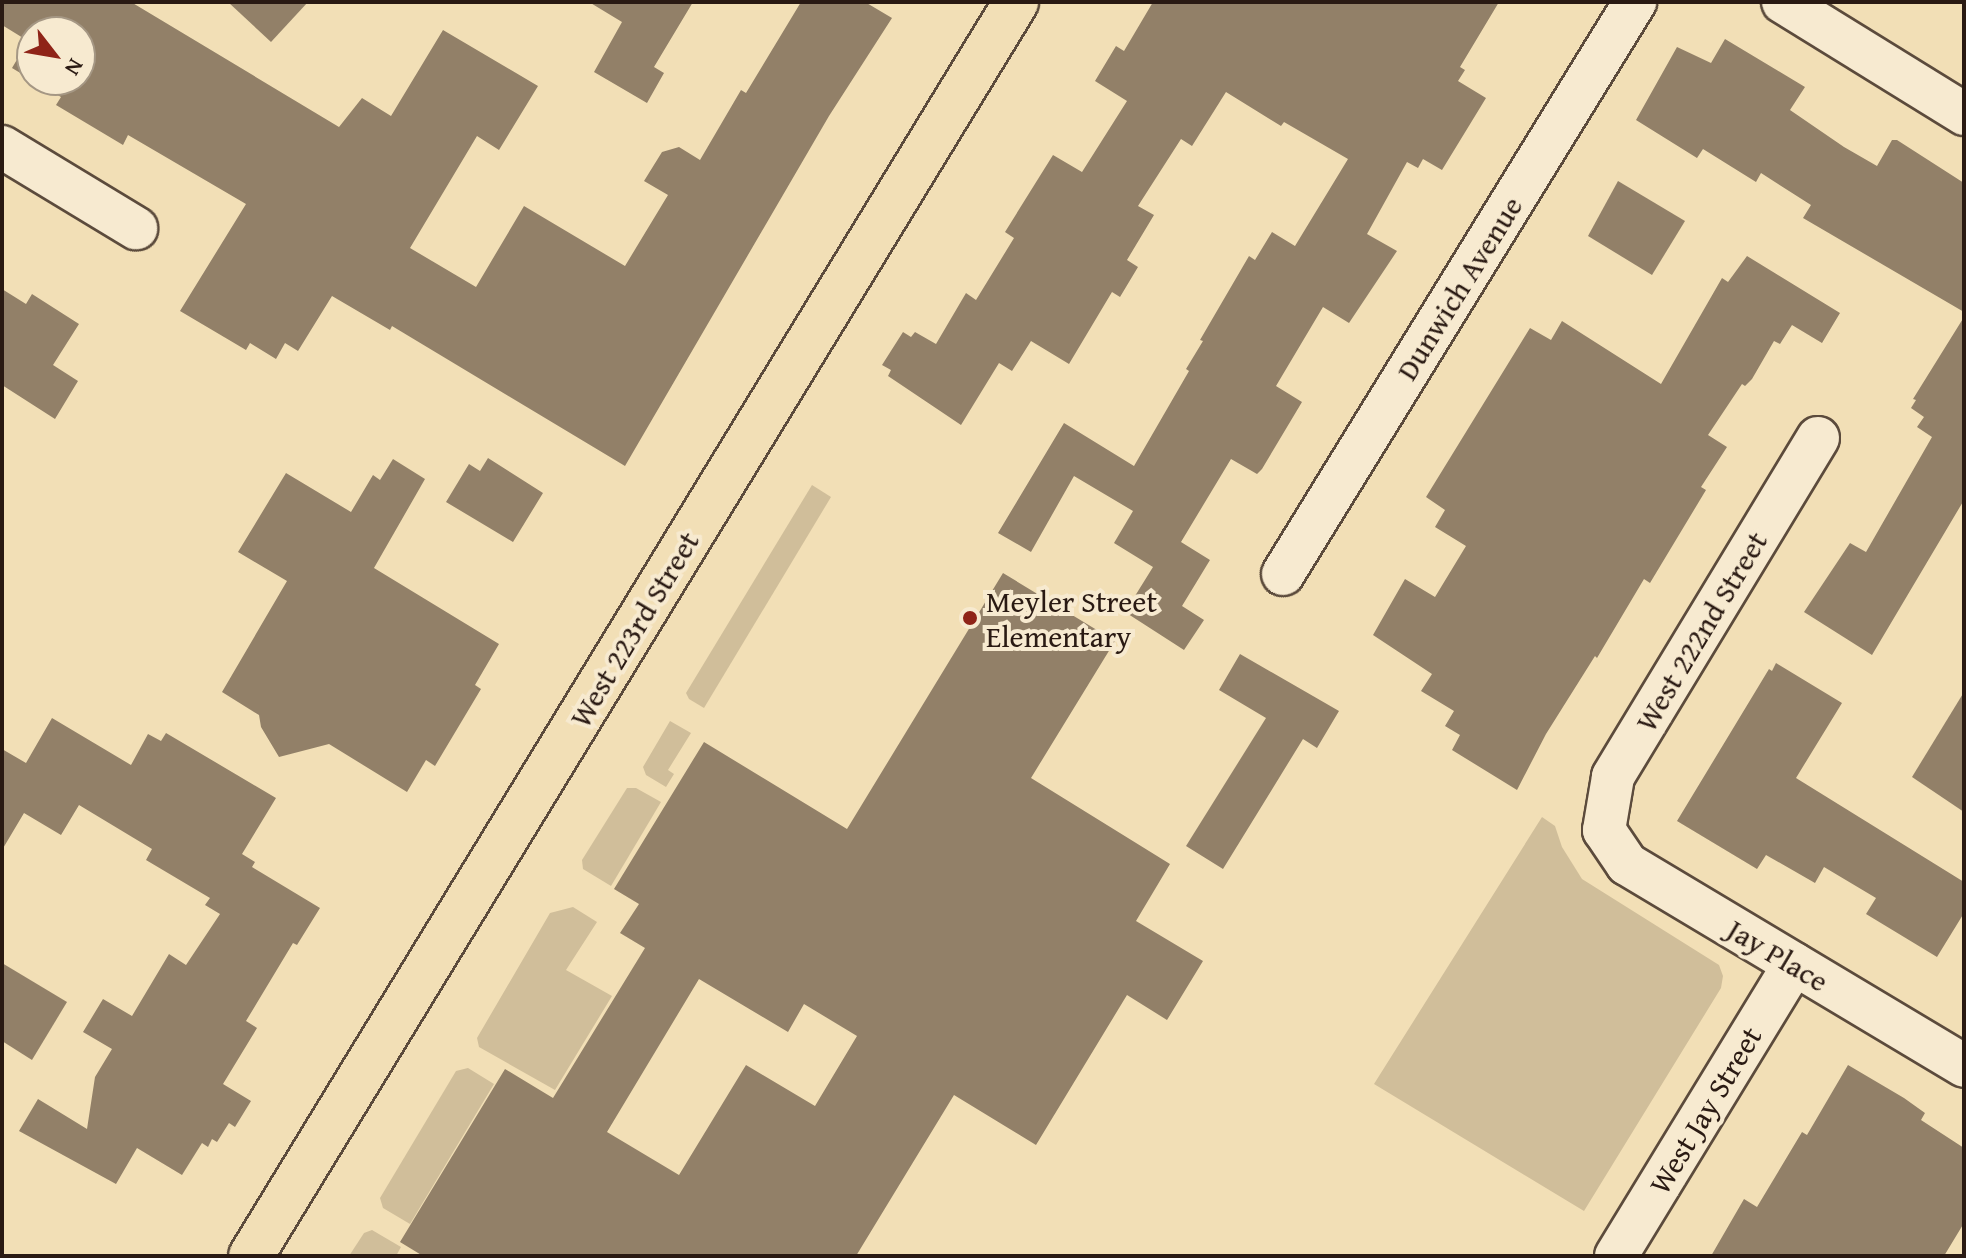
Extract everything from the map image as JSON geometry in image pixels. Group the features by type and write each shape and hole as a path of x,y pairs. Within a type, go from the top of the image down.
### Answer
{"main road":[{"name":"West 223rd Street","path":"251,1256 1016,2"}],"street":[{"name":"Dunwich Avenue","path":"1283,574 1635,2"},
{"path":"1783,2 1964,114"},
{"path":"2,147 136,228"},
{"name":"West 222nd Street","path":"1604,830 1613,777 1818,438"},
{"name":"Jay Place","path":"1604,830 1627,864 1964,1066"},
{"name":"West Jay Street","path":"1616,1256 1794,964"}],"shaded area":[{"path":"812,485 831,497 704,708 689,699 686,693"},
{"path":"670,721 691,733 668,770 674,774 666,787 646,775 643,767"},
{"path":"627,788 636,788 661,802 611,886 583,869 582,860"},
{"path":"1542,817 1555,826 1562,847 1582,879 1719,965 1723,976 1721,988 1584,1211 1374,1084"},
{"path":"573,907 597,922 566,970 612,996 555,1090 479,1047 477,1038 550,913"},
{"path":"468,1068 494,1084 410,1224 383,1208 380,1198 456,1071"},
{"path":"372,1230 401,1247 396,1256 349,1256 364,1233"}],"building":[{"path":"2,2 131,2 339,127 362,98 391,116 443,30 538,86 499,150 477,136 410,248 476,287 524,206 625,266 668,195 644,181 662,152 679,147 700,160 741,90 746,93 801,2 865,2 892,18 829,116 625,466 392,326 390,330 332,296 298,351 285,343 276,359 250,343 246,350 180,311 246,204 128,135 123,145 56,105 59,96 96,96 96,16 16,16 16,34 2,25"},
{"path":"228,2 308,2 271,42"},
{"path":"589,2 693,2 654,67 664,73 647,103 594,72 622,22"},
{"path":"1153,2 1499,2 1460,67 1465,70 1458,81 1486,98 1442,170 1423,159 1418,168 1407,162 1367,234 1397,251 1349,323 1323,307 1276,386 1302,402 1262,469 1257,474 1231,459 1181,542 1210,560 1182,606 1204,620 1184,650 1125,612 1153,567 1114,543 1133,511 1074,476 1031,552 998,533 1064,423 1134,466 1189,371 1186,369 1203,341 1200,340 1249,256 1255,260 1272,232 1295,246 1348,159 1284,122 1281,126 1226,92 1192,146 1181,139 1138,206 1154,215 1127,260 1138,267 1120,297 1112,292 1069,364 1031,341 1012,371 999,363 961,425 888,376 891,370 882,365 903,332 911,337 915,332 936,344 966,293 976,300 1014,238 1005,232 1053,155 1082,172 1127,101 1095,81 1116,46 1124,51"},
{"path":"1725,39 1805,87 1790,110 1844,147 1877,166 1892,140 1897,140 1964,183 1964,312 1803,218 1811,205 1761,173 1756,182 1703,149 1697,158 1636,120 1677,47 1711,63"},
{"path":"1618,181 1685,221 1652,275 1588,236"},
{"path":"1747,256 1840,313 1822,343 1792,325 1780,344 1774,341 1752,379 1745,386 1742,384 1708,435 1727,447 1701,487 1706,490 1650,583 1644,579 1597,658 1595,656 1546,734 1517,790 1452,750 1460,735 1445,726 1454,711 1421,691 1432,674 1373,635 1405,579 1435,597 1466,546 1435,527 1445,510 1426,497 1530,328 1551,340 1562,321 1661,384 1722,278 1728,282"},
{"path":"2,289 26,304 32,294 79,324 53,365 78,381 55,419 2,385"},
{"path":"1964,317 1964,500 1872,655 1804,612 1850,543 1866,552 1932,437 1917,427 1924,417 1911,408 1916,400 1913,399"},
{"path":"488,458 543,493 513,542 446,502 469,464 480,471"},
{"path":"393,459 425,479 374,568 499,644 475,685 481,689 435,766 426,760 407,792 329,744 279,757 261,727 259,715 222,692 287,581 238,552 286,473 351,512 373,475 380,480"},
{"path":"1003,573 1115,641 1031,778 1170,864 1136,921 1203,961 1167,1020 1127,995 1036,1145 954,1095 856,1256 423,1256 400,1242 505,1069 553,1098 645,948 620,933 639,904 614,889 704,742 847,829","holes":["699,979 788,1032 804,1004 857,1036 815,1106 746,1065 679,1175 607,1132"]},
{"path":"1240,654 1339,711 1317,748 1303,739 1223,869 1186,846 1266,718 1219,690"},
{"path":"1776,663 1842,703 1796,778 1964,882 1964,913 1937,957 1866,914 1876,898 1824,867 1815,883 1766,855 1757,869 1677,821 1769,669 1772,671"},
{"path":"1964,692 1964,812 1912,777"},
{"path":"52,718 131,765 148,734 161,741 166,733 276,798 242,854 255,862 252,867 320,908 297,945 293,943 246,1021 257,1028 223,1084 251,1101 235,1127 229,1123 217,1142 212,1139 208,1147 202,1143 182,1175 137,1148 116,1184 19,1131 38,1099 87,1129 95,1077 112,1049 83,1032 103,999 132,1016 169,954 186,965 220,914 205,905 210,898 146,860 152,849 79,805 61,835 24,813 2,850 2,749 26,763"},
{"path":"2,963 67,1002 32,1060 2,1041"},
{"path":"1848,1065 1925,1113 1921,1120 1964,1148 1964,1223 1944,1256 1711,1256 1744,1199 1757,1207 1802,1132 1807,1135"}],"place":[{"name":"Meyler Street Elementary","path":"970,618"}]}
